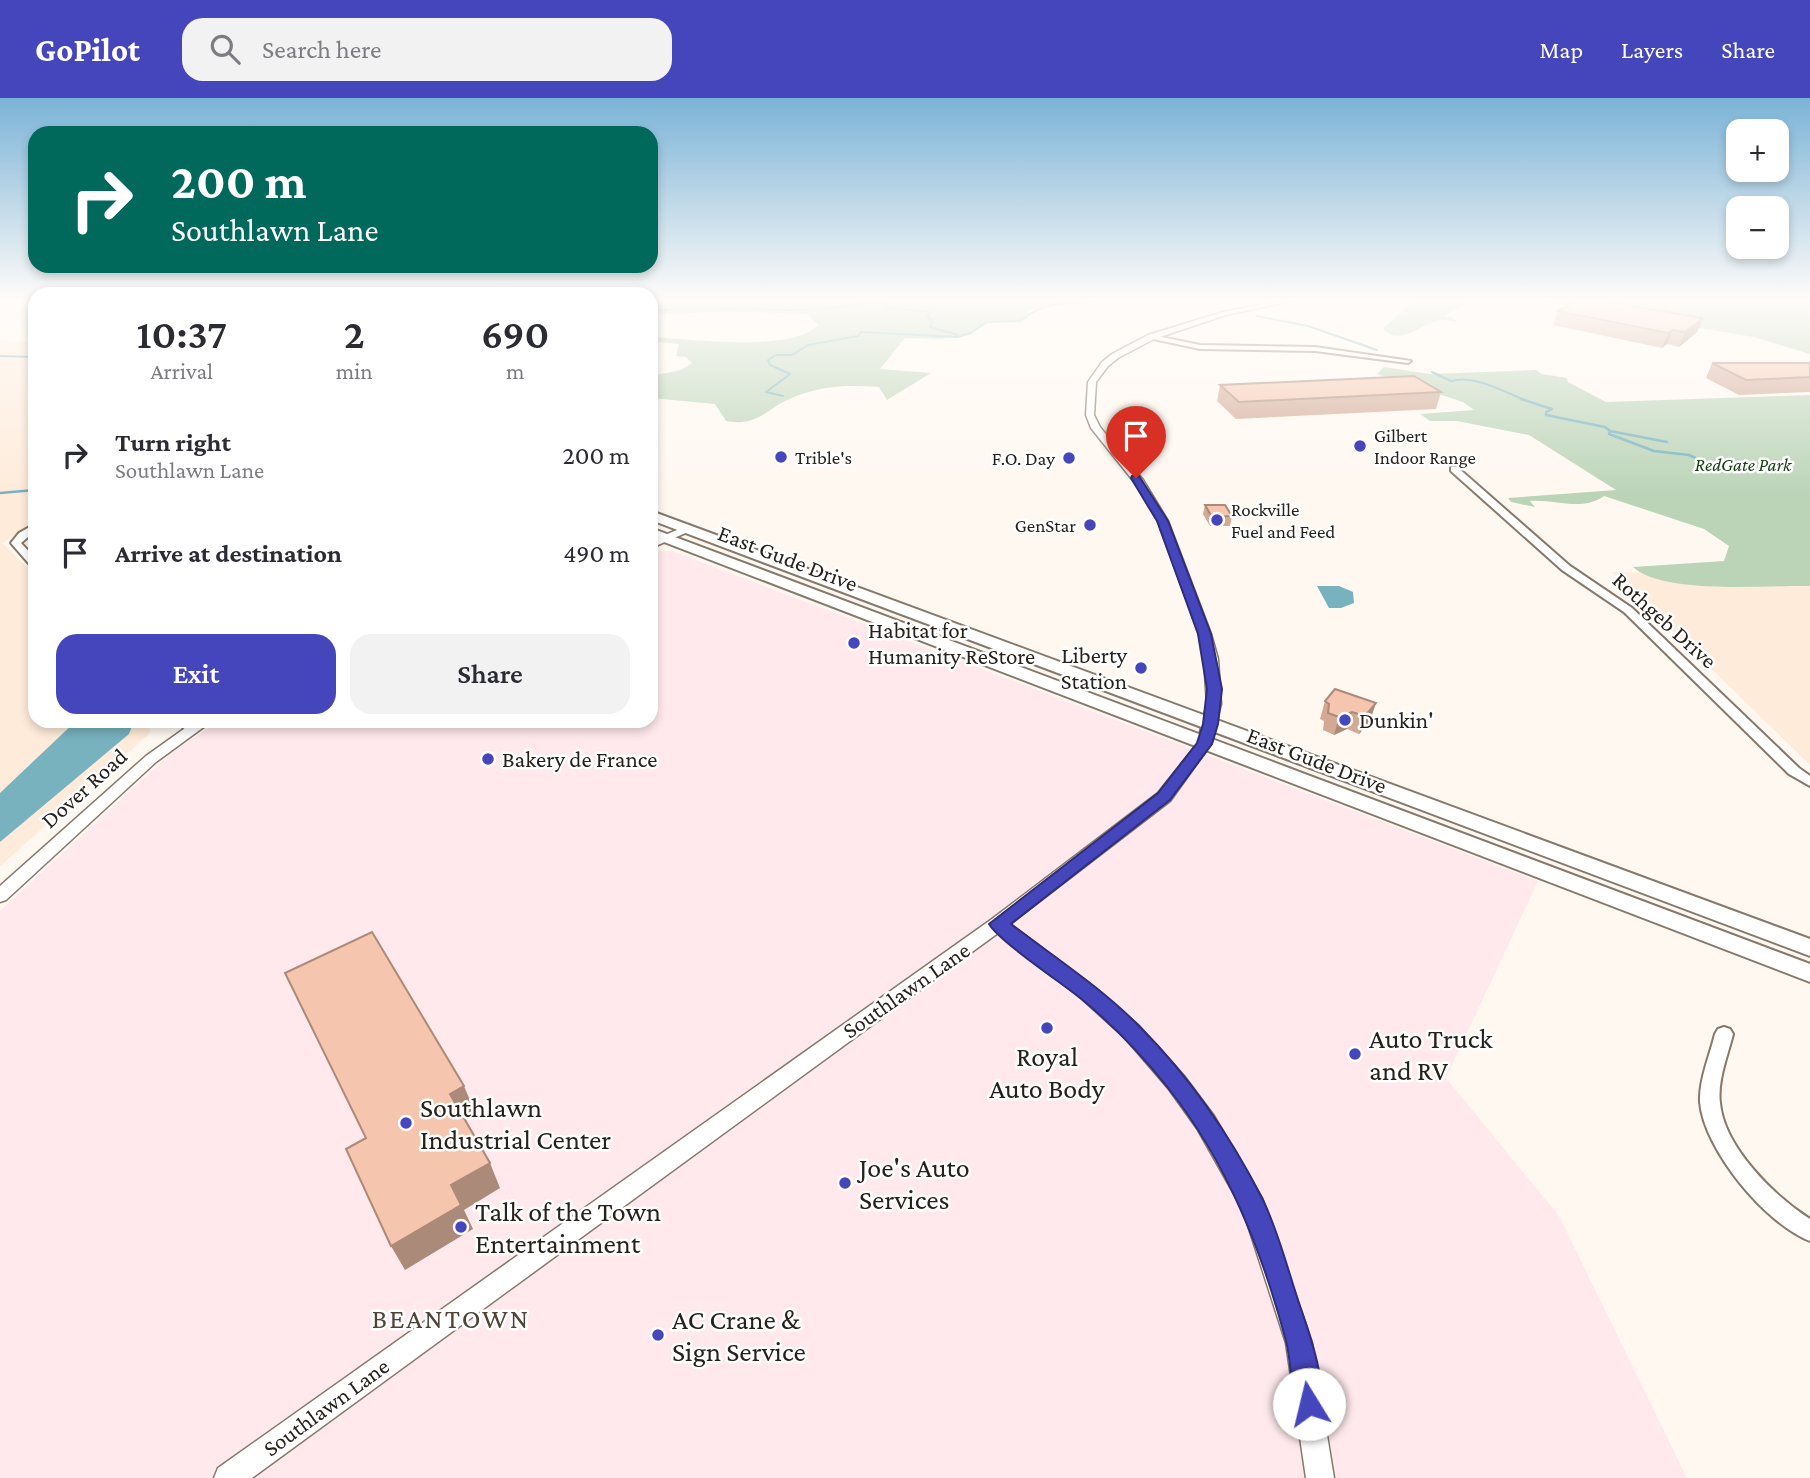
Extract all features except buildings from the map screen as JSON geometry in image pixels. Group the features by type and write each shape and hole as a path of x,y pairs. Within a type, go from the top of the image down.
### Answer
{"main road":[{"name":"East Gude Drive","path":"658,518 1810,948"},
{"name":"East Gude Drive","path":"658,539 1810,973"}],"street":[{"name":"Southlawn Lane","path":"228,1478 998,924 1164,797 1204,744 1210,724 1214,689 1208,646 1163,521 1139,482 1096,428 1090,415 1092,382 1104,365"},
{"name":"Rothgeb Drive","path":"1454,469 1566,568 1628,610 1794,771 1810,782"},
{"path":"658,537 684,530"},
{"path":"28,531 16,543 28,556"},
{"name":"Dover Road","path":"0,896 187,728"},
{"path":"998,924 1088,993 1132,1032 1176,1082 1206,1123 1254,1206 1299,1343 1320,1478"},
{"path":"1724,1034 1710,1102 1723,1143 1762,1193 1810,1231"}],"shaded area":[{"path":"0,365 28,365 28,527 2,543 28,568 28,728 150,728 150,733 0,866"},
{"path":"658,551 672,551 1538,881 1446,1078 1559,1216 1687,1478 0,1478 0,911 171,753 209,728 658,728"},
{"path":"1612,572 1810,577 1810,765"}],"green space":[{"path":"688,365 883,365 880,369 931,373 887,400 879,387 826,388 784,401 755,419 737,422 726,421 715,404 658,399 658,375 681,370"},
{"name":"RedGate Park","path":"1384,367 1430,374 1536,370 1542,374 1567,378 1568,382 1606,402 1810,395 1810,586 1717,587 1667,582 1647,576 1633,567 1724,561 1729,546 1704,529 1604,496 1595,501 1577,504 1530,501 1535,507 1511,502 1508,498 1616,490 1529,435 1457,421 1430,421 1420,414 1474,410 1463,402 1377,374"}],"water":[{"path":"1317,586 1339,586 1353,592 1354,603 1341,608 1329,608"},
{"path":"69,728 131,728 129,734 0,842 0,793"}],"waterway":[{"path":"771,365 790,374 766,392 783,396"},
{"path":"1432,372 1451,381 1460,379 1479,382 1525,400"},
{"path":"1521,399 1552,409 1546,412 1546,415 1605,427 1610,431"},
{"path":"1610,431 1667,442"},
{"path":"1610,431 1609,434 1654,451 1689,455 1721,470"},
{"path":"0,493 28,491"}],"place":[{"name":"Gilbert Indoor Range","path":"1360,446"},
{"name":"Trible's","path":"781,457"},
{"name":"F.O. Day","path":"1069,458"},
{"name":"Rockville Fuel and Feed","path":"1217,520"},
{"name":"GenStar","path":"1090,525"},
{"name":"Habitat for Humanity ReStore","path":"854,643"},
{"name":"Liberty Station","path":"1141,668"},
{"name":"Dunkin'","path":"1345,720"},
{"name":"Bakery de France","path":"488,759"},
{"name":"Royal Auto Body","path":"1047,1028"},
{"name":"Auto Truck and RV","path":"1355,1054"},
{"name":"Southlawn Industrial Center","path":"406,1123"},
{"name":"Joe's Auto Services","path":"845,1183"},
{"name":"Talk of the Town Entertainment","path":"461,1227"},
{"name":"AC Crane & Sign Service","path":"658,1335"}],"district":[{"name":"BEANTOWN","path":"451,1318"}],"route":[{"path":"1136,478 1163,521 1165,533 1205,634 1211,659 1214,704 1204,744 1164,797 998,924 1088,993 1132,1032 1176,1082 1206,1123 1254,1206 1299,1343 1309,1404"}]}
